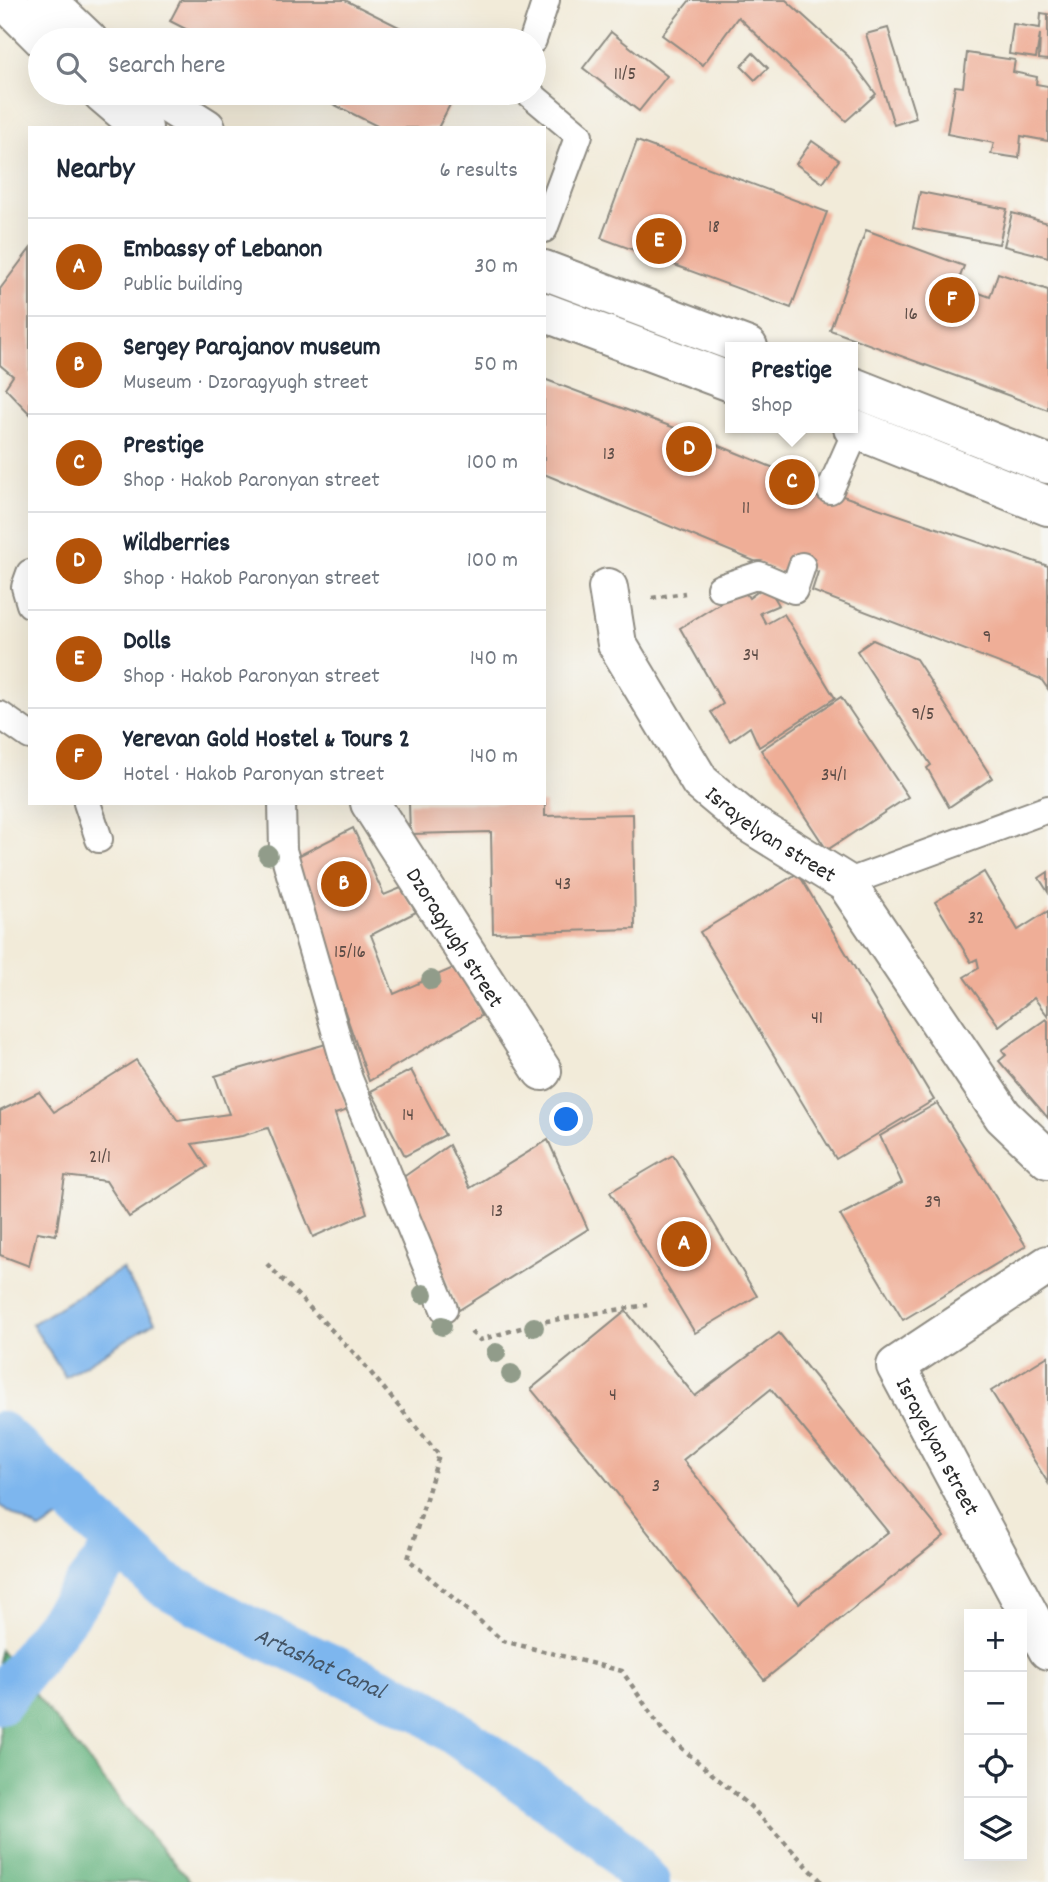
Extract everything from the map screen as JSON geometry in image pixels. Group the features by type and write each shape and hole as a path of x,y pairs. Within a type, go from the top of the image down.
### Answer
{"street":[{"path":"4,0 32,28"},
{"path":"46,0 75,28"},
{"path":"116,105 141,126"},
{"path":"170,105 203,126"},
{"path":"546,271 735,342"},
{"path":"546,313 725,380"},
{"path":"858,389 1048,464"},
{"path":"858,429 1048,506"},
{"name":"Israyelyan street","path":"609,596 617,644 700,782 749,823 846,883 1003,1116 1048,1159"},
{"name":"Dzoragyugh street","path":"371,805 542,1071"},
{"name":"Israyelyan street","path":"1048,1265 896,1366 1048,1650"}],"lane":[{"path":"537,28 546,0"},
{"path":"543,105 579,135 546,224"},
{"path":"830,490 853,433"},
{"path":"720,588 759,575 794,590 802,566"},
{"path":"28,579 25,587 28,597"},
{"path":"0,715 28,735"},
{"path":"89,805 99,839"},
{"path":"282,805 283,850 347,1090 444,1309"},
{"path":"846,883 1048,809"}],"path":[{"path":"609,596 720,588"},
{"path":"267,1264 357,1356 439,1455 408,1559 503,1641 622,1671 665,1734 751,1807 822,1882"},
{"path":"444,1309 480,1340 541,1322 647,1305"}],"green space":[{"path":"0,1650 131,1814 191,1882 0,1882 0,1798 3,1795 0,1791"}],"water":[{"path":"122,1269 155,1322 65,1377 32,1324"},
{"path":"0,1454 61,1517 40,1530 0,1506"}],"building":[{"path":"181,0 345,0 401,28 184,28 170,21"},
{"path":"690,0 786,0 848,56 876,94 846,121 738,17 703,65 662,35"},
{"path":"1041,13 1048,14 1048,60 1039,59 1040,34 1036,58 1009,54 1013,24 1040,28"},
{"path":"888,28 916,118 894,125 866,34"},
{"path":"611,32 667,76 639,111 583,68"},
{"path":"753,53 768,68 755,80 741,66"},
{"path":"967,53 1015,60 1013,72 1037,77 1036,84 1048,86 1048,141 1021,136 1019,158 991,154 994,143 947,134 955,86 963,87"},
{"path":"335,105 450,105 439,126 377,126"},
{"path":"637,141 827,212 791,308 601,238"},
{"path":"812,141 839,160 823,183 796,164"},
{"path":"920,192 1007,209 999,244 913,228"},
{"path":"1012,213 1048,223 1048,257 1004,246"},
{"path":"866,230 964,266 957,285 990,297 998,273 1048,290 1048,410 830,330"},
{"path":"28,252 28,412 5,388 13,376 0,365 0,289"},
{"path":"546,380 683,431 843,496 1048,566 1048,689 1041,679 812,591 818,572 793,560 783,573 546,475"},
{"path":"767,585 779,605 760,613 766,624 784,614 835,698 759,747 750,727 730,741 711,712 723,704 680,628 743,589 749,598"},
{"path":"873,640 916,659 992,778 949,807 927,768 931,765 857,651"},
{"path":"841,697 908,797 827,850 761,750"},
{"path":"409,805 545,805 545,816 633,814 635,929 493,933 491,832 410,834"},
{"path":"353,828 384,895 401,888 416,912 371,935 394,994 460,965 481,1016 369,1081 292,859"},
{"path":"984,872 1018,930 1048,911 1048,1016 1034,998 999,1026 964,977 979,968 977,959 971,962 935,902"},
{"path":"1048,872 1048,892 1039,878"},
{"path":"798,873 934,1100 836,1159 700,932"},
{"path":"1046,1019 1048,1118 999,1061 1006,1055 1002,1050"},
{"path":"326,1044 348,1110 335,1114 367,1213 313,1237 268,1128 242,1136 192,1144 207,1167 129,1217 106,1181 65,1176 56,1235 37,1232 29,1266 0,1255 0,1111 39,1092 54,1112 136,1060 178,1121 229,1114 215,1076"},
{"path":"411,1070 445,1135 405,1156 371,1091"},
{"path":"937,1103 1026,1246 903,1320 840,1215 902,1183 880,1136"},
{"path":"548,1140 588,1229 459,1310 402,1178 449,1145 470,1188"},
{"path":"673,1155 757,1296 695,1333 610,1192"},
{"path":"626,1311 695,1396 779,1333 944,1536 764,1680 601,1473 531,1389","holes":["771,1389 888,1532 799,1603 683,1460"]},
{"path":"1048,1356 1048,1483 991,1391"}],"waterway":[{"name":"Artashat Canal","path":"0,1434 162,1583 242,1626 422,1709 608,1841 647,1882"},
{"path":"0,1701 119,1544"}],"place":[{"name":"Dolls","path":"659,241"},
{"name":"Yerevan Gold Hostel & Tours 2","path":"952,300"},
{"name":"Wildberries","path":"689,449"},
{"name":"Prestige","path":"792,482"},
{"name":"Sergey Parajanov museum","path":"344,884"},
{"name":"Embassy of Lebanon","path":"684,1244"}]}
